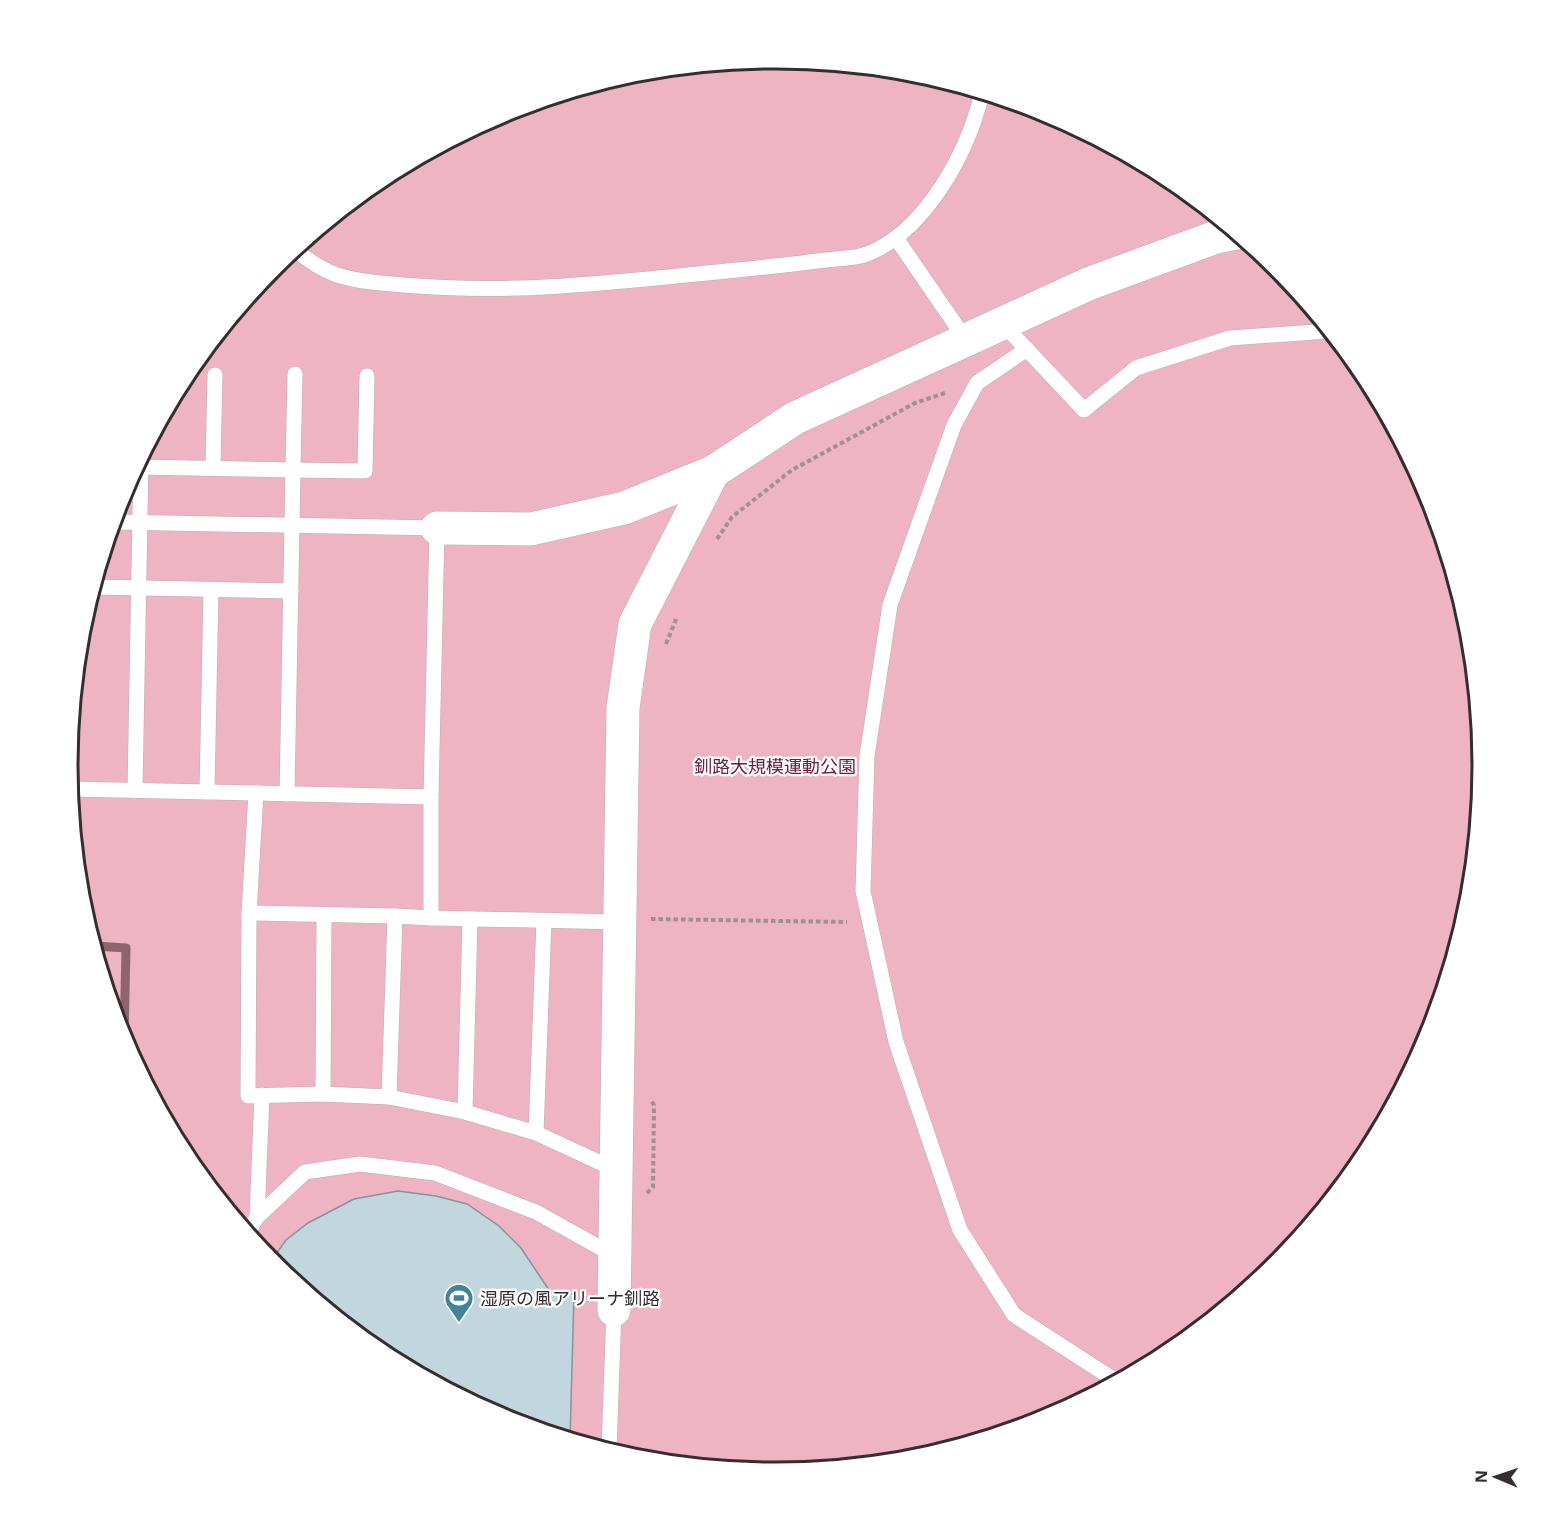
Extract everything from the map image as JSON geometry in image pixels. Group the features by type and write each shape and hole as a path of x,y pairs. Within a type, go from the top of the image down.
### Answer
{"street":[{"path":"437,528 531,529 624,508 713,472 795,418 1002,323 1088,284 1226,235"},
{"path":"614,1310 616,1170 640,924 620,819 623,708 635,624 713,472"}],"lane":[{"path":"302,255 310,263 338,275 388,283 458,289 574,285 757,269 866,255 896,238 922,212 952,171 980,100"},
{"path":"896,238 966,340"},
{"path":"1002,323 1084,410 1136,368 1230,338 1320,332"},
{"path":"1026,349 977,383 954,425 890,605 867,756 863,891 896,1042 960,1230 1014,1315 1109,1376"},
{"path":"287,794 295,374"},
{"path":"213,468 215,375"},
{"path":"147,464 365,471 367,376"},
{"path":"135,791 140,480"},
{"path":"123,522 437,528 431,796 431,918"},
{"path":"101,588 291,591"},
{"path":"207,792 211,590"},
{"path":"79,789 431,796"},
{"path":"256,793 249,913 248,1096 323,1094 389,1097 465,1112 536,1133 616,1170"},
{"path":"249,913 640,924"},
{"path":"323,1094 324,915"},
{"path":"389,1097 395,916"},
{"path":"465,1112 470,920"},
{"path":"536,1133 544,921"},
{"path":"257,1217 262,1095"},
{"path":"252,1226 257,1217 305,1172 360,1164 435,1173 536,1212 615,1256"},
{"path":"609,1442 614,1310"}],"path":[{"path":"714,543 732,518 792,470 915,403 977,383"},
{"path":"662,654 680,611"},
{"path":"640,924 650,907"},
{"path":"640,924 870,922"},
{"path":"640,1201 653,1187 654,1105 646,1091"}],"green space":[{"name":"釧路大規模運動公園","path":"729,70 821,70 866,75 911,82 999,106 1042,122 1123,162 1162,186 1234,242 1299,306 1328,341 1378,417 1400,457 1435,542 1448,585 1466,675 1470,720 1472,766 1466,856 1448,946 1435,989 1400,1074 1378,1114 1328,1190 1299,1225 1234,1289 1199,1318 1162,1345 1083,1390 1042,1409 955,1438 911,1449 821,1461 729,1461 684,1456 639,1449 551,1425 508,1409 427,1369 388,1345 316,1289 251,1225 222,1190 172,1114 150,1074 115,989 102,946 84,856 80,811 78,766 84,675 102,585 115,542 150,457 172,417 222,341 251,306 316,242 351,213 388,186 467,141 508,122 595,93 639,82"}],"building":[{"name":"湿原の風アリーナ釧路","path":"398,1191 436,1196 467,1204 499,1226 521,1248 551,1293 574,1294 570,1431 508,1409 427,1369 388,1345 351,1318 277,1252 286,1240 308,1223 354,1199"}],"waterway":[{"path":"102,946 126,948 125,1013"}],"place":[{"name":"湿原の風アリーナ釧路","path":"459,1324"}]}
